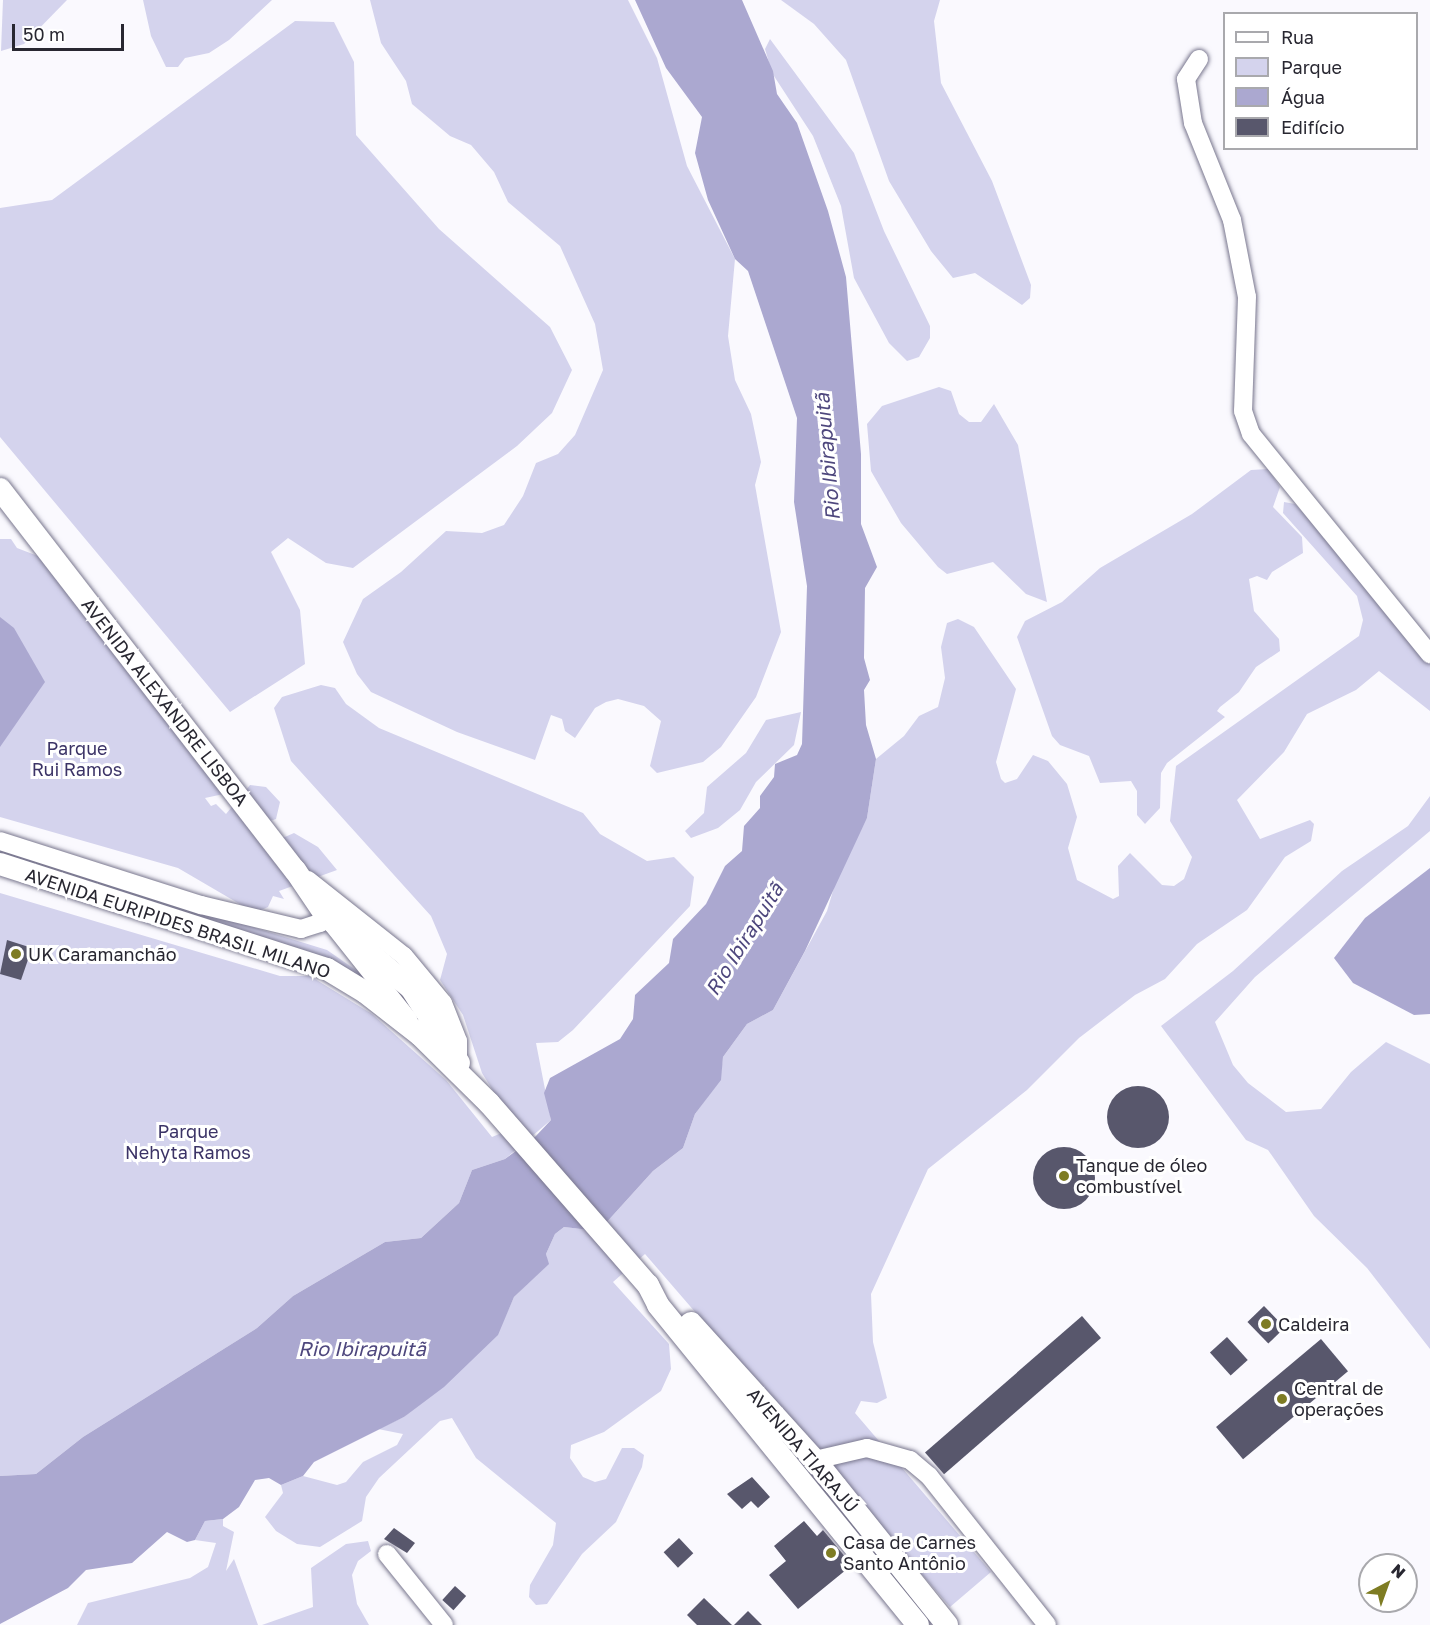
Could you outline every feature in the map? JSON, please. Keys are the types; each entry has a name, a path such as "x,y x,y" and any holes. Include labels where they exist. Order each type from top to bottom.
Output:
{"main road":[{"name":"AVENIDA ALEXANDRE LISBOA","path":"0,489 296,870 326,916"},
{"name":"AVENIDA EURIPIDES BRASIL MILANO","path":"0,864 327,969 365,992 461,1069"},
{"name":"AVENIDA EURIPIDES BRASIL MILANO","path":"326,916 411,988 461,1069 643,1279"},
{"name":"AVENIDA TIARAJÚ","path":"643,1279 666,1295 815,1460 923,1617"},
{"name":"AVENIDA TIARAJÚ","path":"643,1279 658,1305 923,1617"}],"street":[{"path":"1199,59 1186,79 1192,123 1232,220 1247,297 1243,411 1251,434 1430,654"},
{"name":"AVENIDA EURIPIDES BRASIL MILANO","path":"0,841 201,905 300,928 320,923 326,916"},
{"path":"296,870 404,956 443,1003 458,1041 461,1069"},
{"path":"326,916 420,1035"},
{"path":"815,1460 867,1448 910,1460 930,1476 1047,1625"},
{"path":"387,1554 444,1625"}],"green space":[{"path":"3,0 67,0 24,44 1,51"},
{"path":"143,0 272,0 229,40 209,53 185,58 178,67 166,67 151,36"},
{"path":"370,0 628,0 657,58 687,166 735,259 728,336 735,380 751,414 761,462 755,485 781,632 756,697 721,747 703,762 657,773 650,766 661,721 644,706 618,699 595,708 575,738 565,731 562,719 551,715 535,760 457,732 371,692 357,674 343,642 363,599 401,572 446,531 482,533 504,525 523,496 536,463 558,454 575,435 603,370 595,324 560,246 508,202 494,172 471,145 450,136 412,104 406,81 381,43"},
{"path":"781,0 940,0 934,21 941,83 992,181 1031,285 1030,298 1022,305 975,273 953,278 931,251 889,181 846,60 814,24"},
{"path":"295,21 334,22 354,62 356,135 439,229 550,327 572,370 552,413 517,446 353,568 326,563 288,538 271,552 300,610 305,664 230,712 0,437 0,208 52,200"},
{"path":"770,39 854,153 884,231 930,326 930,338 919,357 907,361 889,343 854,278 841,206 813,136 772,73 765,49"},
{"path":"939,387 951,391 959,414 969,422 981,422 994,404 1018,445 1047,602 1026,594 993,562 947,574 938,567 901,523 871,471 867,424 882,406"},
{"path":"1268,469 1280,487 1273,507 1302,537 1303,553 1272,572 1267,580 1257,576 1249,579 1254,611 1279,639 1280,651 1256,667 1239,692 1220,707 1217,711 1225,717 1167,763 1161,773 1160,808 1145,824 1137,815 1137,791 1131,781 1100,783 1089,756 1060,745 1052,736 1017,637 1025,621 1062,602 1100,568 1192,514 1251,470"},
{"path":"1284,502 1295,504 1374,592 1430,663 1430,711 1379,671 1356,690 1307,714 1284,752 1237,800 1260,839 1310,820 1314,824 1311,841 1285,857 1247,910 1197,944 1165,979 1135,995 1079,1038 1027,1090 928,1169 871,1294 873,1342 887,1398 877,1403 861,1401 855,1413 991,1572 950,1607 645,1254 613,1282 669,1344 671,1369 661,1391 604,1432 571,1445 570,1458 583,1477 595,1482 606,1479 622,1448 634,1448 644,1455 642,1467 616,1522 582,1554 547,1604 536,1605 529,1597 530,1585 553,1545 556,1523 476,1458 452,1418 440,1421 379,1478 366,1497 362,1521 320,1547 297,1544 276,1531 265,1517 283,1493 281,1485 303,1476 337,1485 346,1482 363,1462 397,1445 403,1434 378,1429 404,1417 497,1335 514,1297 548,1264 546,1254 555,1234 564,1227 590,1230 605,1224 653,1171 683,1148 695,1114 720,1080 723,1057 747,1024 773,1010 827,911 838,874 867,818 876,759 904,736 919,716 938,707 945,678 941,647 947,623 958,619 974,627 1016,689 996,762 1001,779 1005,783 1017,779 1033,755 1048,761 1067,784 1077,817 1068,848 1077,880 1113,899 1119,896 1118,866 1130,853 1162,885 1174,886 1184,879 1192,857 1170,821 1176,766 1359,636 1363,620 1357,596 1283,513"},
{"name":"Parque Rui Ramos","path":"0,539 11,539 17,548 43,558 75,591 79,610 102,622 233,792 205,798 211,806 216,804 226,814 250,785 266,787 280,802 276,819 261,824 278,840 294,833 318,847 337,870 279,891 284,899 273,896 268,907 255,913 178,868 0,817"},
{"name":"Parque Nehyta Ramos","path":"321,685 335,688 346,704 379,728 583,813 600,834 647,861 674,857 694,877 690,906 573,1030 558,1042 536,1043 551,1120 505,1159 472,1170 459,1203 421,1238 385,1242 293,1296 257,1328 83,1437 36,1474 0,1476 0,893 280,976 310,976 372,1014 446,1080 492,1137 504,1132 500,1102 482,1073 463,1015 440,980 447,954 431,916 291,761 274,708 282,697"},
{"path":"801,712 794,745 756,782 740,810 718,828 691,838 685,831 704,813 707,787 746,753 766,720"},
{"path":"1430,796 1430,831 1255,977 1215,1022 1233,1065 1248,1083 1286,1112 1321,1109 1351,1072 1386,1042 1430,1064 1430,1349 1367,1268 1314,1216 1268,1150 1246,1140 1161,1026 1233,971 1342,871 1408,826"},
{"path":"0,849 327,950 373,982 0,858"},
{"path":"223,1519 223,1526 234,1532 226,1571 234,1559 258,1625 77,1625 88,1603 190,1578 208,1567 216,1543 195,1540 205,1521"},
{"path":"368,1541 371,1551 358,1561 352,1575 357,1604 369,1625 262,1625 313,1607 311,1568 346,1544"}],"water":[{"name":"Rio Ibirapuitã","path":"635,0 742,0 773,71 777,94 797,123 828,211 846,277 861,454 861,524 877,567 865,588 864,658 870,680 864,690 866,725 876,759 867,818 805,951 773,1010 747,1024 723,1057 721,1080 695,1114 683,1148 653,1171 605,1224 590,1230 564,1227 555,1234 546,1254 549,1264 514,1297 498,1335 444,1387 404,1417 314,1462 303,1476 281,1485 269,1478 255,1480 239,1507 223,1519 205,1521 195,1540 187,1542 167,1532 132,1563 86,1570 68,1588 0,1624 0,1476 36,1474 83,1437 257,1328 293,1296 385,1242 421,1238 459,1203 472,1170 505,1159 535,1137 551,1120 544,1093 550,1078 620,1039 633,1019 635,995 669,963 673,939 706,904 725,866 742,851 744,826 760,808 760,796 774,777 775,764 797,755 802,744 807,586 794,502 797,418 748,271 735,259 708,200 695,153 702,117 666,68"},
{"path":"0,617 14,628 45,682 0,747"},
{"path":"1430,868 1430,1014 1414,1015 1353,983 1334,958 1365,918"}],"building":[{"name":"UK Caramanchão","path":"7,940 32,948 21,980 0,974"},
{"name":"Tanque de óleo combustível","path":"1138,1086 1150,1088 1160,1095 1167,1105 1169,1117 1167,1129 1160,1139 1150,1146 1138,1148 1126,1146 1116,1139 1109,1129 1107,1117 1109,1105 1116,1095 1126,1088"},
{"name":"Tanque de óleo combustível","path":"1064,1147 1076,1149 1086,1156 1093,1166 1095,1178 1093,1190 1086,1200 1076,1207 1064,1209 1052,1207 1042,1200 1035,1190 1033,1178 1035,1166 1042,1156 1052,1149"},
{"name":"Caldeira","path":"1264,1306 1285,1328 1268,1344 1247,1322"},
{"path":"1082,1316 1101,1338 944,1474 925,1452"},
{"name":"Caldeira","path":"1227,1337 1248,1360 1231,1375 1210,1352"},
{"name":"Central de operações","path":"1321,1339 1348,1371 1243,1459 1216,1427"},
{"path":"752,1477 770,1497 758,1508 751,1501 742,1509 727,1494"},
{"path":"804,1521 817,1536 823,1530 852,1565 798,1609 769,1575 786,1561 774,1546"},
{"path":"394,1528 415,1543 407,1553 384,1539"},
{"path":"679,1538 693,1553 678,1568 664,1552"},
{"path":"455,1586 466,1596 453,1610 442,1600"},
{"path":"704,1598 732,1625 697,1625 687,1615"},
{"path":"748,1611 762,1625 734,1625"}],"place":[{"name":"UK Caramanchão","path":"16,954"},
{"name":"Tanque de óleo combustível","path":"1064,1176"},
{"name":"Caldeira","path":"1266,1324"},
{"name":"Central de operações","path":"1282,1399"},
{"name":"Casa de Carnes Santo Antônio","path":"831,1553"}]}
